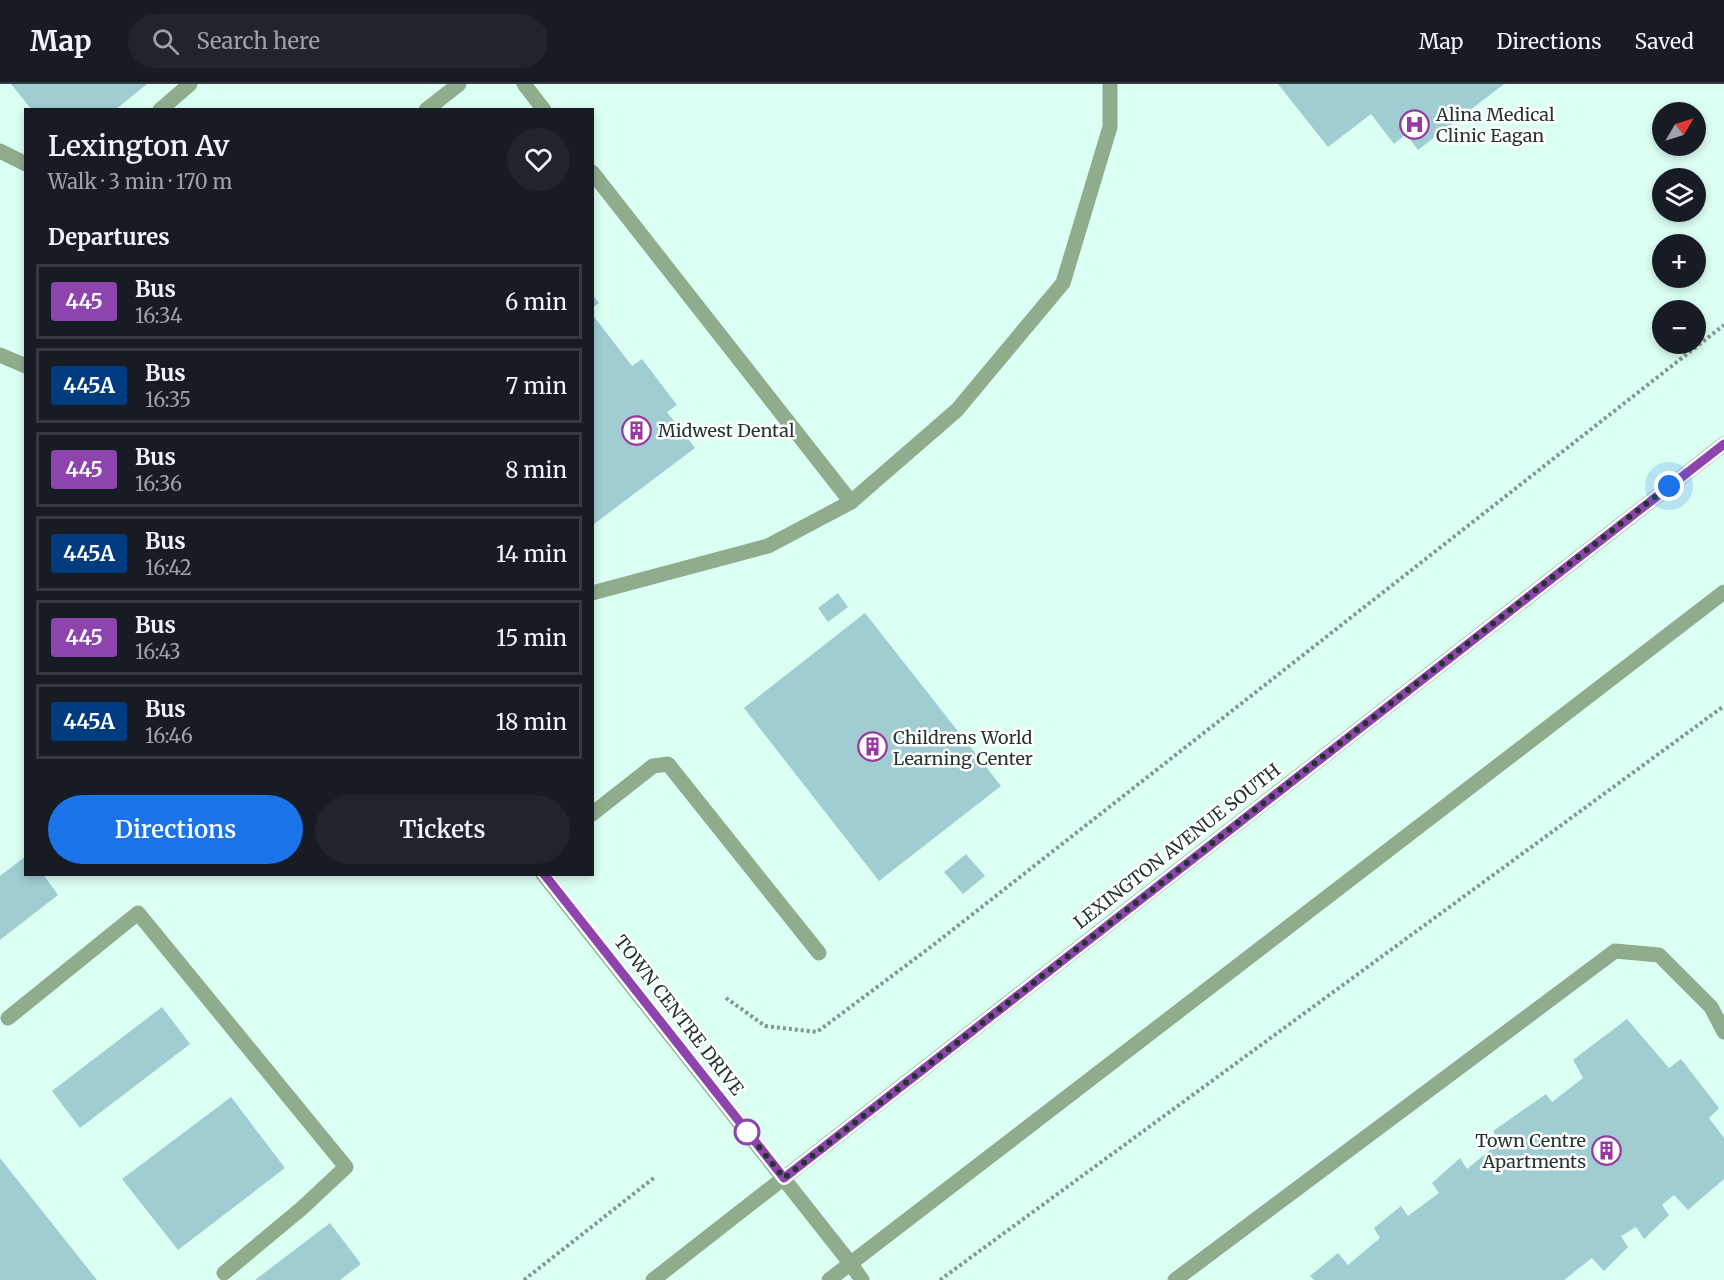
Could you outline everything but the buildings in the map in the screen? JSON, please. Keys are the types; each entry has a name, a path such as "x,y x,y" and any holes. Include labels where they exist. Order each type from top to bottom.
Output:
{"street":[{"path":"162,108 190,84"},
{"path":"429,108 459,84"},
{"path":"524,84 542,108"},
{"path":"594,592 768,546 851,502 957,411 1064,283 1110,128 1110,84"},
{"path":"0,151 24,163"},
{"path":"594,175 851,502"},
{"path":"0,355 24,365"},
{"name":"LEXINGTON AVENUE SOUTH","path":"653,1280 1724,444"},
{"path":"829,1280 1724,592"},
{"path":"594,812 653,766 668,764 819,953"},
{"name":"TOWN CENTRE DRIVE","path":"545,876 862,1280"},
{"path":"8,1018 138,913 346,1167 302,1209 224,1273"},
{"path":"1176,1280 1615,951 1659,955 1711,1007 1724,1032"}],"path":[{"path":"726,998 765,1026 817,1032 932,946 1724,325"},
{"path":"940,1280 1724,706"},
{"path":"524,1280 655,1177"}],"bus line":[{"name":"445","path":"546,876 784,1178 1724,444"}],"place":[{"name":"Alina Medical Clinic Eagan","path":"1415,124"},
{"name":"Midwest Dental","path":"637,430"},
{"name":"Childrens World Learning Center","path":"872,747"},
{"name":"Town Centre Apartments","path":"1607,1150"}],"route":[{"path":"747,1132 743,1127 784,1178 1669,486"}]}
